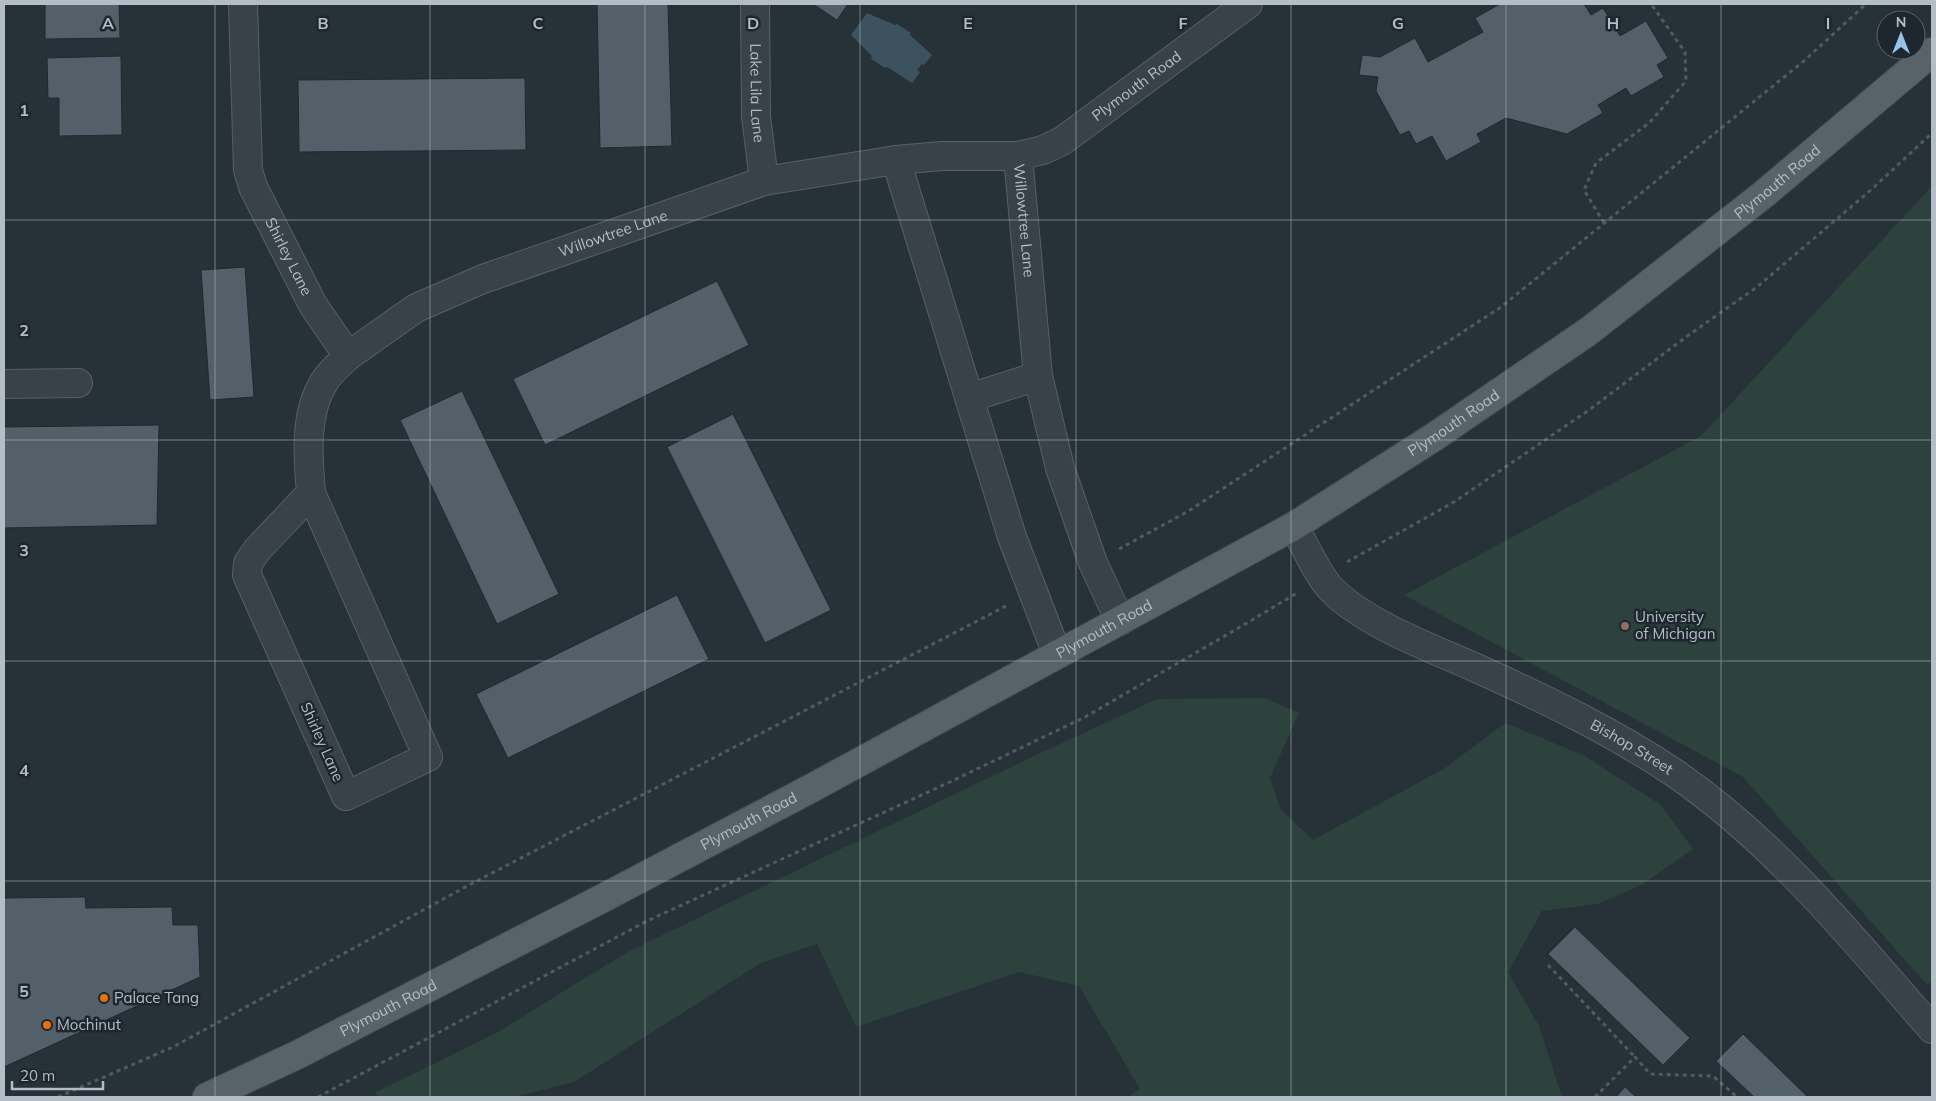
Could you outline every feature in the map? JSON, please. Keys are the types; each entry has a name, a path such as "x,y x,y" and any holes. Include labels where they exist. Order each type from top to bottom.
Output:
{"main road":[{"name":"Plymouth Road","path":"207,1097 297,1055 607,896 1294,526 1434,437 1588,330 1764,194 1932,52"}],"street":[{"name":"Shirley Lane","path":"243,4 248,170 253,187 313,305 348,356 324,382 315,403 310,429 308,463 311,493 428,757 346,796 247,575 248,563 257,550 311,493"},
{"name":"Lake Lila Lane","path":"754,4 756,116 764,181"},
{"name":"Plymouth Road","path":"1018,156 1043,150 1062,141 1248,4"},
{"name":"Willowtree Lane","path":"348,356 416,308 483,278 764,181 896,160 942,156 1018,156 1038,376 1060,468 1093,563 1120,621"},
{"path":"896,160 1012,537 1057,654"},
{"path":"969,398 1038,376"},
{"path":"4,384 78,383"},
{"name":"Bishop Street","path":"1294,526 1332,590 1357,608 1391,629 1568,710 1626,742 1678,775 1728,813 1773,853 1826,908 1932,1029"}],"path":[{"path":"1604,223 1584,190 1596,163 1650,124 1686,81 1686,52 1651,4"},
{"path":"1093,563 1187,512 1501,307 1805,60 1866,4"},
{"path":"318,1097 647,921 950,782 1085,717 1247,623 1323,576 1454,502 1589,410 1690,334 1757,287 1872,189 1932,133"},
{"path":"58,1097 173,1047 469,885 1033,593"},
{"path":"1548,965 1650,1074 1713,1076 1737,1097"},
{"path":"1595,1097 1635,1057"}],"green space":[{"path":"1932,186 1932,981 1927,985 1743,777 1404,595 1701,436"},
{"path":"1265,698 1299,713 1270,778 1281,810 1313,840 1445,768 1505,723 1583,755 1661,805 1693,849 1643,884 1598,904 1542,911 1508,972 1539,1026 1562,1097 1128,1097 1140,1089 1079,986 1019,972 856,1027 817,944 761,963 574,1082 514,1097 379,1097 374,1093 496,1033 629,951 1021,762 1157,699"}],"water":[{"path":"867,13 895,25 897,24 911,33 910,35 932,55 917,70 920,72 912,83 871,59 872,56 851,35"}],"building":[{"path":"45,4 119,4 120,38 45,39"},
{"path":"597,4 668,4 672,146 600,148"},
{"path":"813,4 848,4 837,20"},
{"path":"1500,4 1584,4 1591,15 1603,8 1620,36 1646,21 1668,58 1657,65 1664,77 1631,96 1626,88 1598,105 1603,113 1567,134 1506,118 1477,134 1481,142 1446,161 1432,136 1416,144 1409,131 1400,135 1376,91 1378,77 1359,75 1362,55 1380,57 1415,38 1428,62 1483,32 1475,18"},
{"path":"121,56 122,135 59,136 59,98 48,98 47,58"},
{"path":"525,78 526,150 299,152 298,80"},
{"path":"245,267 254,397 210,400 201,270"},
{"path":"717,281 749,345 545,445 513,379"},
{"path":"462,391 559,594 497,624 400,420"},
{"path":"733,414 831,610 765,643 667,447"},
{"path":"159,425 157,525 4,528 4,427"},
{"path":"677,595 709,659 508,758 476,694"},
{"path":"85,897 86,908 172,907 173,925 198,925 200,977 4,1067 4,898"},
{"path":"1575,927 1690,1038 1663,1065 1548,954"},
{"path":"1743,1034 1808,1097 1754,1097 1716,1061"},
{"path":"1625,1087 1636,1097 1616,1097"}],"place":[{"name":"University of Michigan","path":"1625,626"},
{"name":"Palace Tang","path":"104,998"},
{"name":"Mochinut","path":"47,1025"}]}
